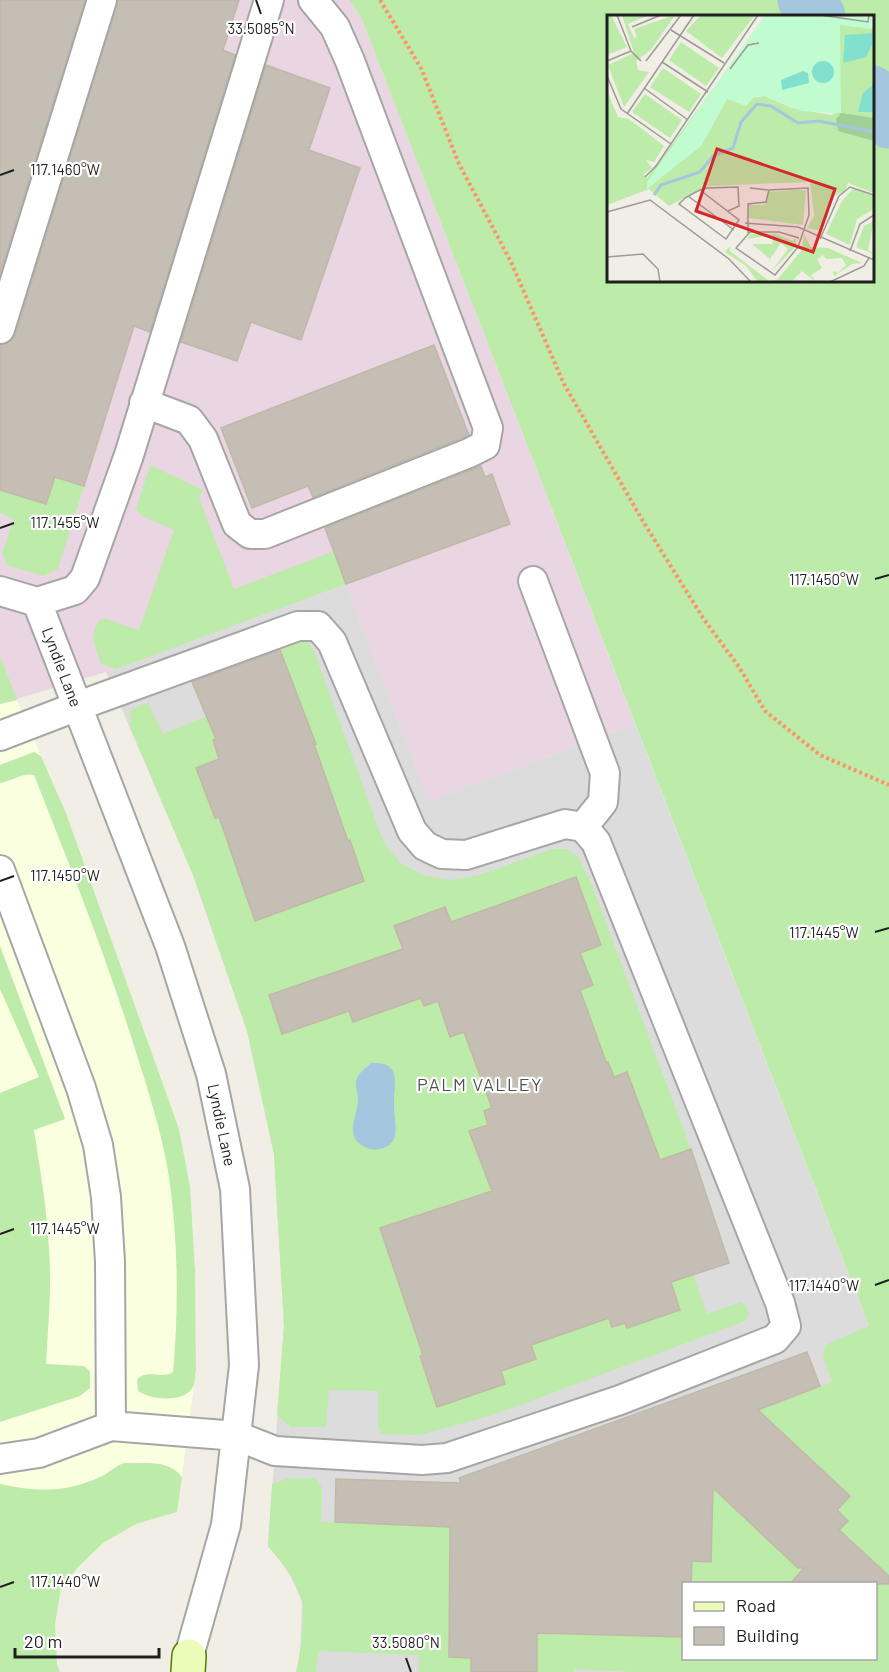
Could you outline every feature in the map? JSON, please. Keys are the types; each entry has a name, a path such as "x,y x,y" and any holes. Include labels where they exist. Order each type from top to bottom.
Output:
{"lane":[{"path":"0,329 102,0"},
{"path":"0,591 37,602 75,590 85,578 129,455 269,0"},
{"path":"144,403 189,420 203,439 237,524 250,534 265,534 485,445 488,428 350,61 335,27 313,0"},
{"path":"533,581 605,773 603,802 583,827"},
{"name":"Lyndie Lane","path":"37,602 170,946 213,1085 235,1189 244,1365 237,1436 226,1525 188,1664"},
{"path":"0,736 298,626 318,626 332,642 412,831 425,846 442,854 466,855 565,824 583,827 596,842 780,1303 786,1326 775,1339 620,1400 447,1458 422,1460 275,1451 237,1436 111,1426 39,1453 0,1459"},
{"path":"0,870 81,1088 99,1145 106,1197 110,1262 111,1426"}],"path":[{"path":"380,0 421,68 459,164 511,262 564,384 644,523 703,618 739,667 765,711 820,755 889,785"}],"shaded area":[{"path":"0,0 349,0 361,17 635,724 429,801 346,584 116,669 0,704"},
{"name":"PALM VALLEY","path":"346,584 429,801 635,724 889,1378 889,1672 296,1672 300,1657 302,1602 287,1568 268,1546 284,1326 274,1154 247,1031 193,875 106,672"},
{"path":"17,700 66,813 179,1129 190,1186 195,1270 196,1371 177,1512 136,1524 103,1543 78,1567 0,1536 0,704"}],"green space":[{"path":"349,0 889,0 889,1672 632,1672 574,1669 574,1672 419,1672 419,1655 319,1651 316,1672 296,1672 302,1637 302,1602 293,1580 268,1546 272,1484 285,1479 316,1478 322,1488 321,1522 423,1526 663,1446 832,1382 823,1356 825,1345 869,1326 361,17"},
{"path":"150,465 203,490 199,498 234,589 334,551 346,584 116,669 101,664 94,641 96,625 100,620 107,619 139,630 174,530 142,516 136,509"},
{"path":"55,477 84,486 58,569 43,576 7,565 2,553 14,519 0,513 0,490 46,504"},
{"path":"296,640 309,642 315,654 383,841 400,863 425,876 451,880 479,875 552,849 567,849 578,857 591,883 691,1149 654,1162 707,1314 741,1302 746,1306 749,1314 745,1321 493,1415 420,1435 381,1434 378,1424 378,1391 329,1390 326,1427 291,1427 277,1415 284,1326 274,1154 247,1031 193,875 130,727 131,709 148,703 163,734 292,682 278,646"},
{"path":"0,656 17,700 0,704"},
{"path":"34,752 41,756 66,813 179,1129 190,1186 195,1270 196,1371 194,1385 190,1391 176,1398 151,1397 144,1394 138,1391 137,1380 145,1375 163,1375 173,1372 177,1299 176,1250 172,1201 163,1144 124,1014 34,775 30,774 0,783 0,765"},
{"path":"0,946 65,1119 34,1130 45,1204 50,1263 46,1364 84,1366 90,1371 90,1388 80,1396 0,1422 0,1093 39,1077 0,989"},
{"path":"124,1463 163,1465 176,1471 182,1477 177,1512 136,1524 103,1543 78,1567 61,1588 55,1624 57,1664 60,1672 0,1672 0,1484 39,1490 75,1486 100,1477"}],"water":[{"path":"371,1063 381,1063 393,1070 395,1083 395,1137 387,1146 375,1150 359,1143 353,1132 358,1099 356,1081 360,1073"}],"building":[{"path":"0,0 85,0 0,273"},
{"path":"118,0 239,0 223,50 235,55 150,332 134,326 84,486 55,477 46,504 0,490 0,345 11,341 16,334"},
{"path":"266,65 330,88 309,150 360,168 301,340 251,322 237,361 181,342"},
{"path":"434,345 469,435 313,497 308,486 252,508 221,428"},
{"path":"481,466 485,477 492,474 510,524 346,584 325,528"},
{"path":"280,650 364,881 255,921 219,817 215,818 196,768 219,759 213,740 216,739 192,682"},
{"path":"576,877 601,945 580,953 593,985 580,990 606,1062 614,1077 627,1072 660,1160 691,1149 729,1263 671,1282 680,1310 627,1328 625,1323 612,1327 609,1318 531,1345 536,1359 501,1371 505,1384 437,1407 420,1356 423,1355 380,1228 492,1191 469,1131 488,1125 484,1111 492,1108 464,1032 450,1037 438,1001 424,1006 421,998 353,1022 349,1011 282,1034 269,995 403,949 394,926 445,907 451,922"},
{"path":"807,1352 820,1386 758,1410 850,1496 837,1510 848,1521 839,1530 889,1576 889,1584 792,1582 804,1568 798,1568 713,1488 711,1562 692,1561 691,1582 682,1582 682,1637 537,1633 537,1672 471,1672 471,1658 449,1657 450,1527 335,1522 336,1479 461,1483 459,1478"}],"waterway":[{"path":"803,0 819,15"},
{"path":"874,95 889,123"}],"district":[{"name":"PALM VALLEY","path":"480,1085"}]}
